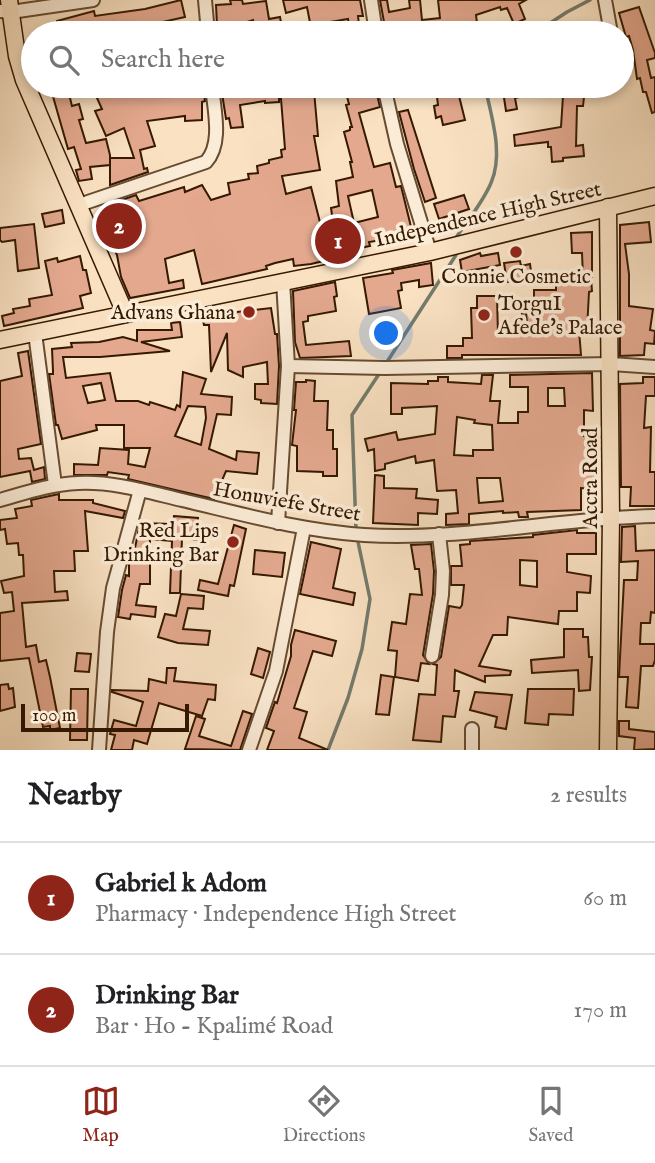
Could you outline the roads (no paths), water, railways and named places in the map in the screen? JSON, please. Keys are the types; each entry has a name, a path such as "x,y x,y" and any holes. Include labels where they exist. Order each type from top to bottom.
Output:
{"main road":[{"path":"7,8 21,70"},
{"path":"32,98 125,313"},
{"name":"Independence High Street","path":"0,340 430,252 655,196"},
{"name":"Accra Road","path":"608,207 611,363 608,750"}],"street":[{"path":"7,8 93,0"},
{"path":"205,0 207,21"},
{"path":"371,0 374,21"},
{"path":"605,0 609,21"},
{"path":"79,205 206,162 216,144 213,98"},
{"path":"387,98 397,145 430,252"},
{"path":"278,523 288,366 283,281"},
{"path":"35,333 55,485"},
{"path":"288,366 382,368 611,363 655,367"},
{"name":"Honuviefe Street","path":"0,500 55,485 78,482 140,490 304,528 395,536 611,517 655,516"},
{"path":"99,750 107,632 112,599 140,490"},
{"path":"249,750 276,671 304,528"},
{"path":"432,656 443,583 439,534"},
{"path":"472,729 472,750"}],"waterway":[{"path":"553,21 590,0"},
{"path":"455,239 483,198 495,171 495,134 488,98"},
{"path":"385,365 456,255 456,250"},
{"path":"356,530 352,415 381,371"},
{"path":"328,750 348,698 362,649 370,599 357,537"}],"place":[{"name":"Drinking Bar","path":"119,226"},
{"name":"Gabriel k Adom","path":"338,241"},
{"name":"Connie Cosmetic","path":"516,252"},
{"name":"Advans Ghana","path":"249,312"},
{"name":"TorguI Afede's Palace","path":"484,315"},
{"name":"Red Lips Drinking Bar","path":"233,542"}]}
